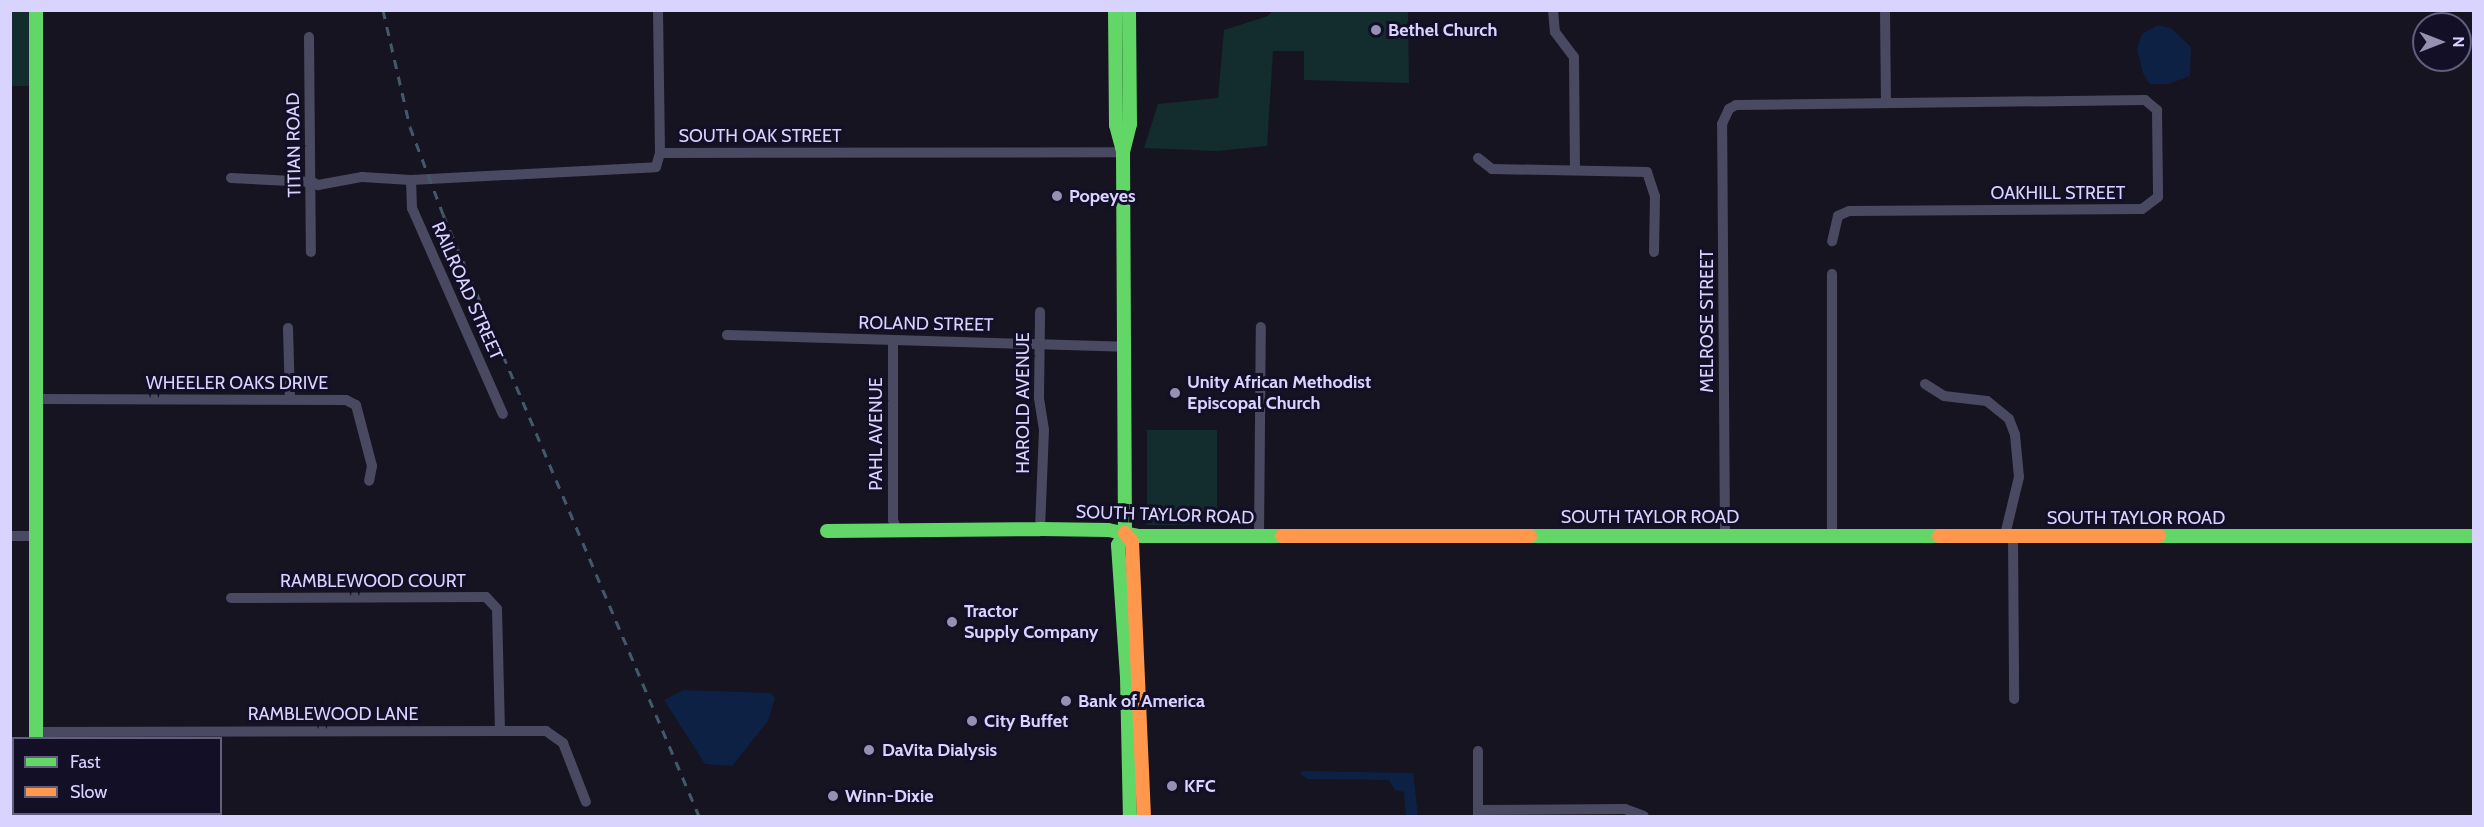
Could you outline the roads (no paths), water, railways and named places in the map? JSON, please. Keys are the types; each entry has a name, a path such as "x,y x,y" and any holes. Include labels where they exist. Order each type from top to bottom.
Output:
{"street":[{"path":"36,10 39,399 36,735"},
{"path":"658,10 660,153"},
{"path":"1115,10 1116,125 1123,152 1125,533 1118,545 1127,677 1130,816"},
{"path":"1123,152 1130,124 1129,10"},
{"path":"1553,10 1555,32 1571,48 1574,57 1575,168"},
{"path":"1885,10 1886,103"},
{"name":"TITIAN ROAD","path":"309,37 311,252"},
{"name":"OAKHILL STREET","path":"1729,109 1736,105 2145,100 2157,110 2158,197 2142,209 1849,211 1838,216 1832,241"},
{"name":"MELROSE STREET","path":"1725,535 1722,124 1729,109"},
{"name":"SOUTH OAK STREET","path":"231,178 312,182 318,185 362,177 411,180 648,170 656,167 660,153 1123,152"},
{"path":"1478,158 1492,169 1575,168 1647,172 1655,196 1654,252"},
{"name":"RAILROAD STREET","path":"411,180 412,208 503,414"},
{"path":"1832,274 1832,536"},
{"name":"HAROLD AVENUE","path":"1040,312 1039,398 1044,421 1040,529"},
{"path":"1258,536 1261,327"},
{"path":"288,328 290,399"},
{"name":"ROLAND STREET","path":"727,335 1039,342 1124,347"},
{"name":"PAHL AVENUE","path":"893,340 893,519 896,528"},
{"path":"1925,384 1944,396 1987,401 2009,419 2015,435 2019,477 2009,536 2014,699"},
{"name":"WHEELER OAKS DRIVE","path":"39,399 346,400 356,405 372,466 369,481"},
{"name":"SOUTH TAYLOR ROAD","path":"827,531 896,528 1040,529 1258,536 2474,536"},
{"path":"1125,533 1132,542 1140,663 1144,816"},
{"path":"10,536 38,536"},
{"name":"RAMBLEWOOD COURT","path":"231,598 486,597 497,609 500,730"},
{"name":"RAMBLEWOOD LANE","path":"36,735 546,731 563,742 586,802"},
{"path":"1478,751 1478,813 1625,809 1644,816"}],"water":[{"path":"2158,25 2171,28 2191,47 2190,76 2168,84 2150,84 2143,73 2137,49 2142,34"},
{"path":"683,690 771,693 775,698 768,721 732,766 705,764 664,700"},
{"path":"1302,771 1413,773 1418,816 1406,816 1404,792 1395,790 1389,780 1308,779 1300,774"}],"railway":[{"path":"383,10 410,127 443,214 699,816"}],"place":[{"name":"Bethel Church","path":"1376,30"},
{"name":"Popeyes","path":"1057,196"},
{"name":"Unity African Methodist Episcopal Church","path":"1175,393"},
{"name":"Tractor Supply Company","path":"952,622"},
{"name":"Bank of America","path":"1066,701"},
{"name":"City Buffet","path":"972,721"},
{"name":"DaVita Dialysis","path":"869,750"},
{"name":"KFC","path":"1172,786"},
{"name":"Winn-Dixie","path":"833,796"}]}
